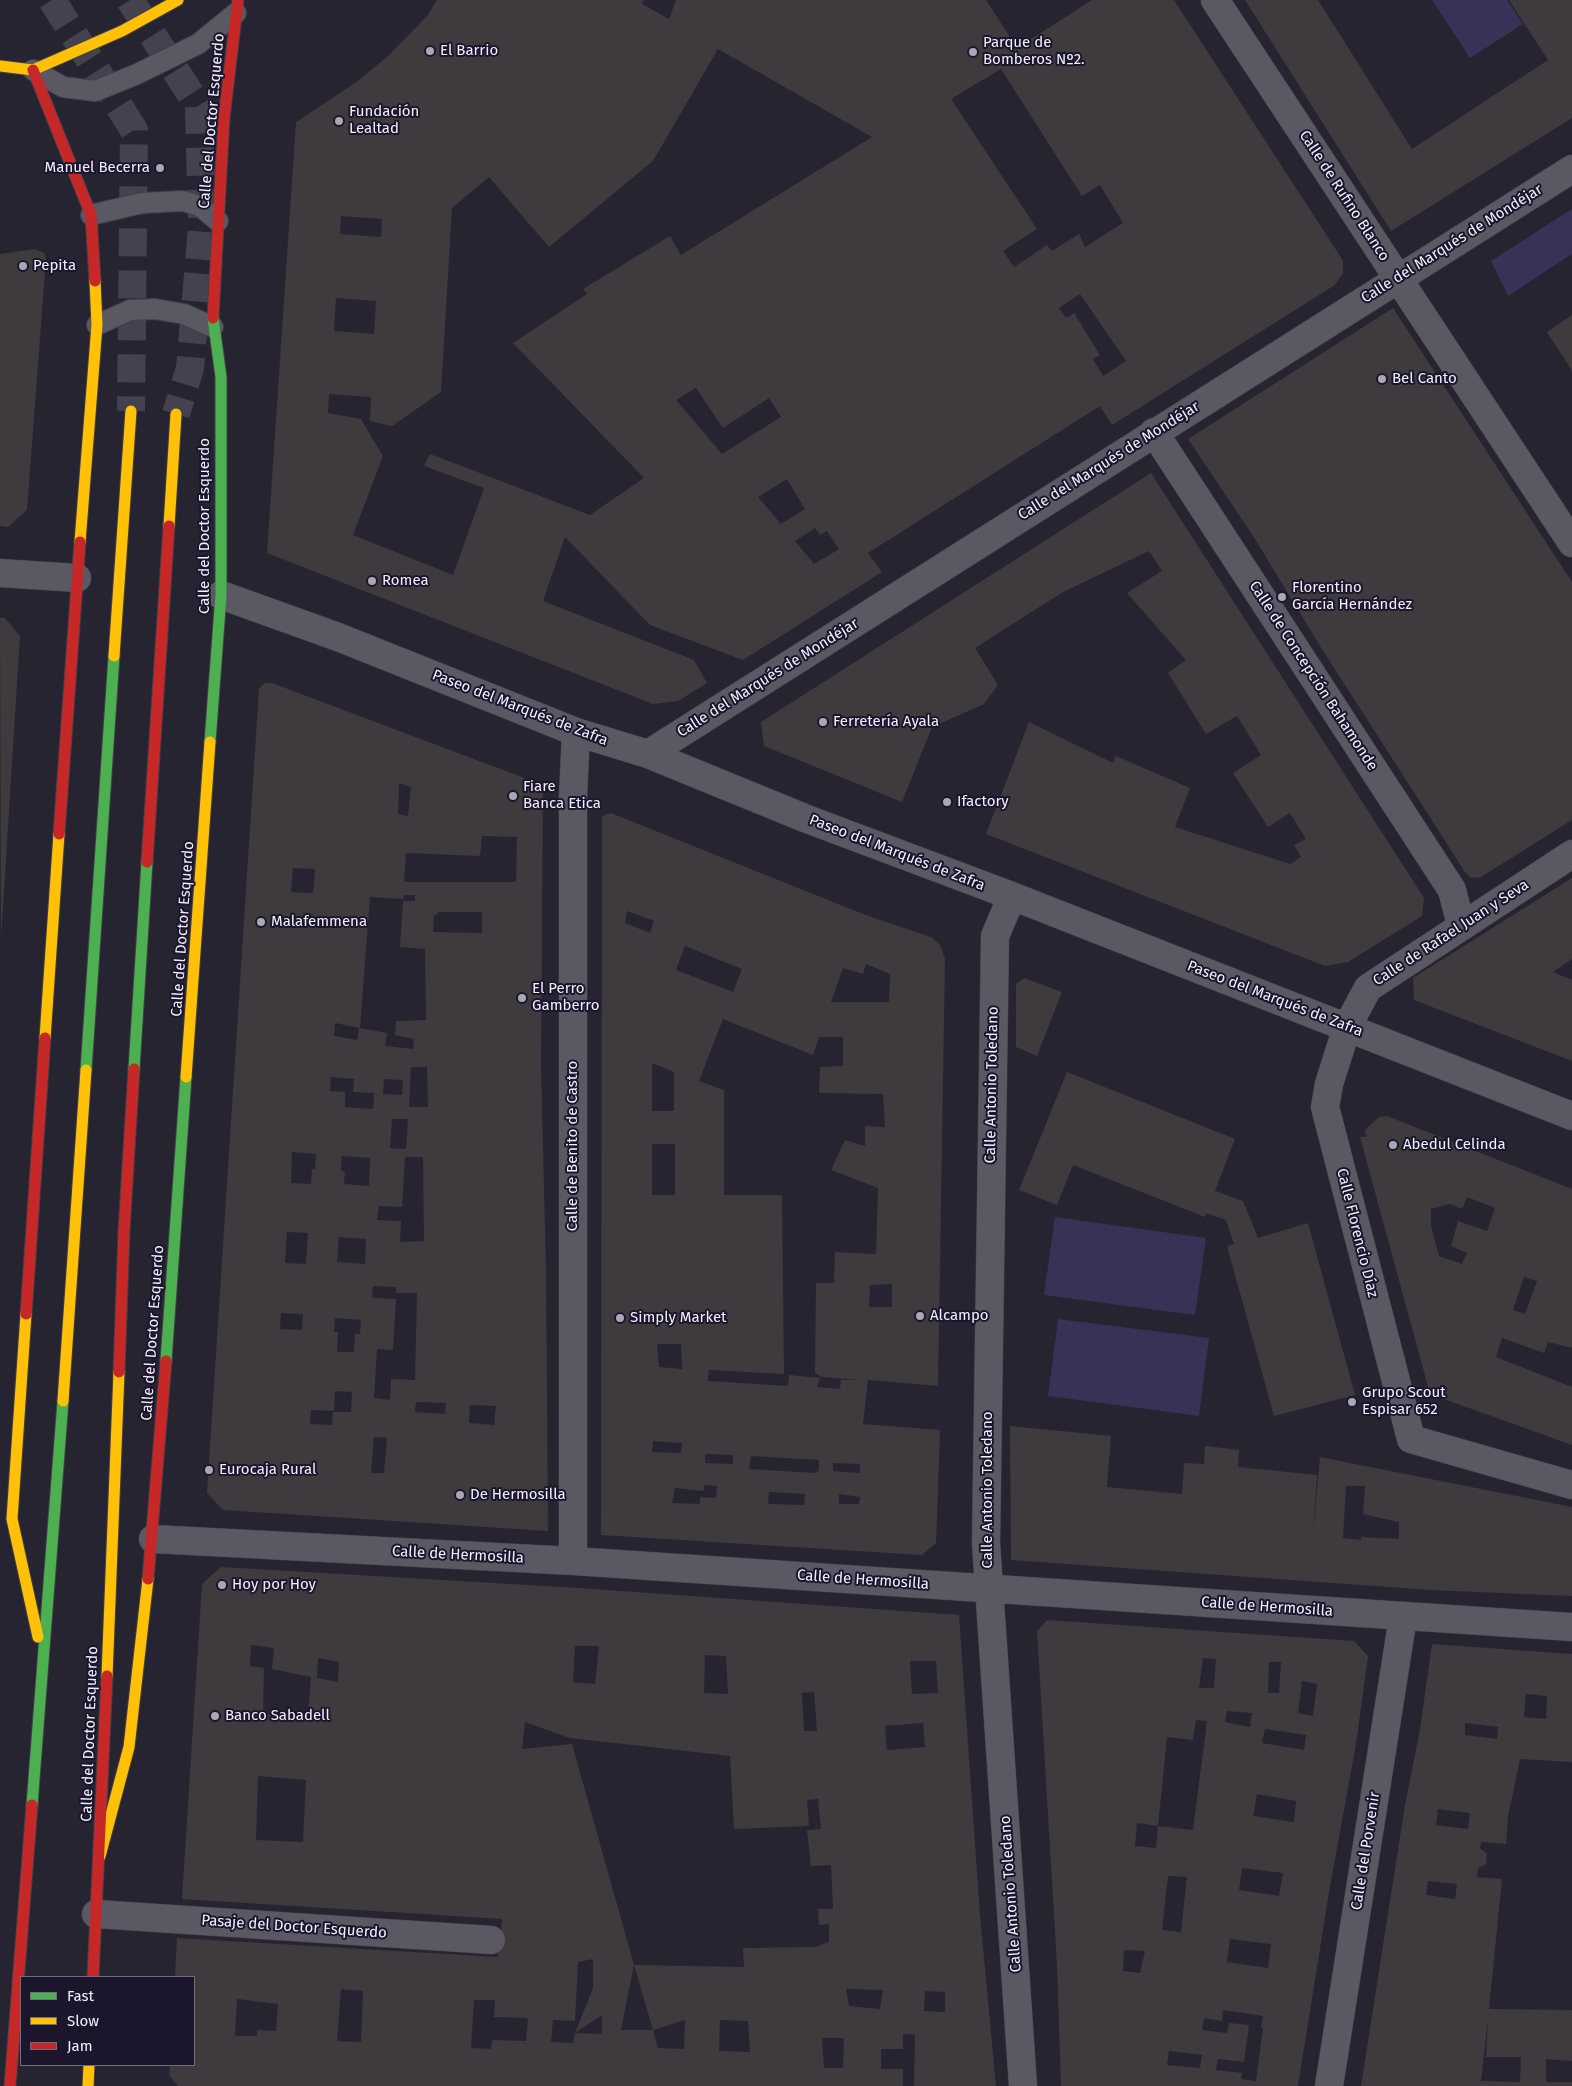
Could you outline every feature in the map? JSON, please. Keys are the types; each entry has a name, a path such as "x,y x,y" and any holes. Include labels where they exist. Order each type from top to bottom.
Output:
{"main road":[{"path":"0,66 33,70 122,31 178,0"},
{"name":"Calle del Doctor Esquerdo","path":"100,1856 130,1747 153,1539 221,595 221,377 213,326 224,118 237,7"},
{"path":"33,70 92,215 97,325 6,1519 44,1666"},
{"path":"10,2086 8,2007 44,1666 131,410"},
{"name":"Calle del Doctor Esquerdo","path":"93,1976 100,1856 124,1231 176,414"},
{"path":"88,2086 89,2066"}],"street":[{"name":"Calle de Rufino Blanco","path":"1215,0 1572,543"},
{"name":"Calle del Marqués de Mondéjar","path":"648,754 1572,169"},
{"name":"Calle de Concepción Bahamonde","path":"1154,432 1452,890 1461,925"},
{"path":"0,573 77,578"},
{"name":"Paseo del Marqués de Zafra","path":"221,595 338,637 576,732 648,754 807,819 1012,896 1572,1116"},
{"name":"Calle de Benito de Castro","path":"573,1561 573,796 576,732"},
{"name":"Calle de Rafael Juan y Seva","path":"1347,1027 1368,988 1461,925 1572,854"},
{"name":"Calle Antonio Toledano","path":"1012,896 995,936 986,1543 988,1588 994,1636 1023,2086"},
{"name":"Calle Florencio Díaz","path":"1347,1027 1329,1084 1325,1107 1411,1439 1572,1485"},
{"name":"Calle de Hermosilla","path":"153,1539 573,1561 1572,1627"},
{"name":"Calle del Porvenir","path":"1330,2086 1403,1616"},
{"name":"Pasaje del Doctor Esquerdo","path":"96,1914 492,1940"}],"lane":[{"path":"33,70 63,87 95,91 135,75 198,44 237,7"},
{"path":"92,215 142,203 183,201 200,206 218,221"},
{"path":"97,325 130,310 155,309 184,314 213,326"}],"shaded area":[{"path":"1432,0 1507,0 1523,24 1470,58"},
{"path":"1572,209 1572,254 1508,296 1491,261"},
{"path":"1055,1217 1206,1238 1195,1315 1044,1295"},
{"path":"1058,1319 1209,1338 1199,1416 1048,1396"}],"building":[{"path":"437,0 644,0 642,4 669,19 676,0 986,0 1017,48 1092,0 1174,0 1340,256 1343,261 1343,273 1335,285 1112,425 1100,406 868,553 882,572 743,660 650,625 565,537 543,601 694,660 707,683 678,701 653,704 267,553 296,122 355,83 388,56 428,15","holes":["718,49 872,137 681,255 670,236 583,289 587,294 513,343 644,478 590,515 430,454 424,466 484,488 453,575 353,535 383,456 361,419 328,413 329,394 371,397 370,421 392,426 441,392 452,208 489,177 549,247 653,161","1001,69 1082,196 1100,185 1123,223 1085,247 1079,234 1052,251 1047,245 1014,267 1003,251 1037,229 951,99","341,216 382,219 381,237 340,234","1080,294 1126,361 1103,376 1093,359 1100,355 1074,313 1066,318 1059,308","336,298 376,301 374,334 334,331","696,388 723,428 769,398 781,417 722,454 676,400","787,479 805,509 781,524 758,497","815,528 820,535 827,531 839,549 814,564 795,541"]},
{"path":"1245,0 1318,0 1412,149 1548,60 1509,0 1572,0 1572,118 1391,231"},
{"path":"35,249 44,253 46,258 27,510 8,527 0,526 0,254"},
{"path":"1393,308 1572,582 1572,820 1481,877 1471,878 1465,872 1320,646 1255,539 1188,439"},
{"path":"1572,315 1572,371 1547,332"},
{"path":"1151,473 1424,898 1422,916 1348,962 1325,966 986,834 1029,722 1113,763 1116,756 1190,788 1175,827 1290,864 1301,857 1294,845 1306,839 1290,813 1268,827 1233,773 1261,755 1237,716 1206,734 1168,673 1186,660 1127,593 1162,571 1149,551 1063,592 975,648 998,685 984,704 932,727 902,802 764,746 761,722"},
{"path":"0,618 5,618 20,636 1,938"},
{"path":"264,683 272,683 543,785 541,1065 546,1272 548,1531 223,1510 207,1493 259,689","holes":["399,783 411,787 408,816 398,814","482,836 517,837 516,882 404,882 406,853 480,856","293,868 315,869 313,893 291,892","404,895 415,895 415,901 403,901 400,947 425,949 426,1020 396,1021 395,1035 414,1039 413,1049 385,1046 387,1033 359,1028 357,1040 334,1036 335,1023 360,1028 370,897 403,899","439,912 482,912 482,933 433,932 434,916","411,1067 427,1067 428,1107 409,1107","331,1077 354,1079 353,1092 374,1093 373,1109 345,1107 345,1092 330,1091","384,1079 403,1080 402,1095 383,1094","392,1119 408,1119 406,1149 390,1148","292,1152 316,1154 315,1170 312,1169 311,1184 291,1183","342,1156 370,1158 369,1186 344,1184 345,1171 341,1171","405,1157 423,1157 424,1241 400,1242 401,1221 377,1220 379,1206 402,1207","287,1232 308,1233 306,1264 285,1263","339,1237 366,1239 365,1264 337,1262","373,1286 396,1287 396,1293 417,1293 415,1380 391,1379 390,1400 374,1398 377,1349 393,1350 396,1299 372,1298","281,1313 303,1314 302,1330 280,1329","335,1318 361,1320 360,1334 355,1334 354,1352 337,1352 338,1332 334,1332","335,1391 352,1392 351,1412 333,1412 332,1425 310,1424 311,1410 334,1411","416,1402 446,1403 445,1414 415,1412","470,1405 496,1406 494,1425 469,1423","374,1437 387,1438 384,1473 371,1473"]},
{"path":"611,813 863,914 933,938 940,945 945,959 938,1386 868,1380 863,1424 940,1430 936,1543 922,1555 601,1535 602,816","holes":["627,911 654,921 650,933 625,923","685,946 742,969 733,992 676,970","866,964 890,974 889,1002 831,1002 843,968 863,974","723,1019 813,1055 819,1037 843,1037 843,1066 820,1067 819,1093 883,1094 885,1127 865,1126 865,1146 845,1140 831,1170 878,1188 876,1254 835,1252 834,1283 816,1283 815,1373 822,1377 860,1380 841,1380 840,1389 817,1387 820,1378 789,1375 788,1386 708,1381 709,1370 784,1374 782,1195 724,1195 724,1090 699,1081","652,1063 674,1072 674,1111 652,1111","652,1144 675,1144 675,1195 652,1195","892,1284 892,1307 869,1307 870,1285","657,1344 681,1344 682,1369 659,1367","653,1441 682,1443 681,1453 652,1452","705,1454 733,1455 733,1464 705,1463","751,1456 819,1460 819,1470 816,1473 749,1469","833,1463 860,1464 860,1473 833,1471","704,1485 717,1486 716,1498 700,1497 700,1504 672,1503 675,1488 704,1491","769,1492 805,1494 804,1505 768,1504","839,1494 860,1497 859,1504 839,1504"]},
{"path":"1572,878 1572,959 1553,972 1572,980 1572,1061 1414,1000 1413,978"},
{"path":"1024,978 1062,992 1037,1056 1016,1047 1016,984"},
{"path":"1067,1072 1235,1139 1215,1191 1243,1201 1258,1238 1308,1223 1355,1395 1274,1416 1227,1246 1234,1244 1226,1220 1206,1213 1205,1217 1073,1165 1057,1205 1019,1190"},
{"path":"1387,1116 1572,1189 1572,1348 1548,1342 1544,1353 1502,1338 1496,1357 1572,1387 1572,1445 1430,1394 1360,1137 1366,1137 1365,1130 1379,1117","holes":["1467,1197 1495,1208 1487,1231 1458,1221 1451,1246 1467,1253 1462,1264 1439,1256 1431,1226 1431,1209 1450,1204 1462,1209","1524,1277 1537,1281 1525,1314 1513,1310"]},
{"path":"1010,1426 1111,1436 1107,1487 1182,1494 1184,1463 1204,1464 1205,1446 1239,1450 1238,1467 1317,1475 1313,1535 1320,1457 1572,1507 1572,1596 1430,1590 1011,1560","holes":["1346,1486 1365,1486 1363,1514 1399,1522 1399,1539 1361,1537 1361,1540 1343,1538"]},
{"path":"221,1567 578,1588 959,1615 980,1915 996,2086 914,2086 915,2035 903,2034 903,2049 881,2049 881,2069 903,2069 903,2086 178,2086 169,2075 170,2066 195,2066 195,1976 175,1976 177,1938 498,1957 502,1919 182,1899 202,1584","holes":["251,1645 274,1648 272,1669 311,1677 308,1717 263,1714 264,1668 250,1666","575,1646 599,1646 595,1684 573,1682","705,1655 726,1656 728,1694 704,1693","318,1658 339,1662 338,1682 317,1678","910,1661 936,1661 938,1693 912,1694","814,1692 817,1731 804,1731 802,1693","525,1722 570,1738 730,1756 734,1829 809,1826 807,1800 818,1799 821,1829 807,1830 811,1866 831,1865 833,1909 818,1909 819,1925 829,1924 829,1942 816,1947 743,1948 744,1967 634,1965 572,1744 522,1749","923,1723 925,1747 887,1750 885,1726","258,1776 306,1780 303,1842 256,1840","593,1959 593,1988 575,2033 573,2043 551,2042 553,2020 575,2021 578,1962","634,1965 653,2030 621,2030","341,1989 363,1991 361,2042 337,2041","846,1989 883,1990 880,2009 849,2006","925,1991 945,1992 945,2012 924,2011","237,1999 278,2004 276,2031 257,2030 257,2036 235,2036","474,2000 495,2000 494,2017 528,2018 526,2041 492,2040 491,2049 471,2048","602,2015 602,2034 575,2033","685,2020 684,2049 658,2048 653,2030","720,2020 748,2021 750,2052 719,2051","822,2038 844,2038 843,2068 824,2068"]},
{"path":"1047,1620 1354,1641 1368,1656 1356,1744 1329,1892 1298,2086 1061,2086 1057,1965 1037,1631","holes":["1203,1658 1216,1659 1214,1688 1199,1688","1269,1662 1281,1662 1279,1693 1268,1693","1302,1681 1317,1684 1313,1716 1298,1713","1227,1711 1252,1713 1250,1727 1225,1722","1196,1720 1207,1721 1193,1830 1158,1826 1167,1737 1193,1740","1265,1729 1306,1735 1304,1750 1262,1743","1257,1794 1296,1801 1294,1822 1253,1816","1137,1823 1158,1826 1156,1848 1135,1846","1242,1868 1283,1873 1279,1896 1239,1890","1168,1876 1187,1877 1181,1932 1162,1930","1230,1939 1271,1944 1268,1968 1227,1962","1124,1950 1145,1951 1140,1973 1123,1971","1223,2010 1263,2016 1256,2081 1241,2079 1242,2073 1216,2070 1218,2059 1244,2062 1249,2025 1229,2023 1227,2033 1202,2030 1204,2018 1222,2021","1169,2051 1202,2055 1200,2068 1167,2065"]},
{"path":"1432,1644 1572,1654 1572,1762 1520,1759 1508,1817 1506,1844 1481,1842 1480,1848 1487,1854 1486,1864 1478,1868 1477,1877 1502,1879 1489,2009 1572,2010 1572,2061 1546,2059 1546,2082 1572,2082 1572,2086 1361,2086 1405,1805 1420,1729","holes":["1526,1694 1547,1696 1546,1719 1524,1717","1465,1723 1498,1727 1497,1739 1465,1735","1438,1809 1470,1813 1468,1829 1436,1825","1428,1881 1457,1884 1455,1899 1426,1895","1488,2020 1486,2057 1521,2057 1520,2082 1481,2081"]}],"tunnel":[{"path":"52,0 134,130 131,411"},
{"path":"130,0 199,107 202,228 190,368 176,414"}],"traffic: fast":[{"path":"210,742 221,595 221,377 213,318"},
{"path":"86,1070 114,656"},
{"path":"134,1069 147,862"},
{"path":"166,1361 186,1077"},
{"path":"32,1805 63,1401"}],"traffic: slow":[{"path":"0,66 33,70 122,31 178,0"},
{"path":"80,542 97,325 95,281"},
{"path":"114,656 131,411"},
{"path":"169,526 176,414"},
{"path":"186,1077 210,742"},
{"path":"45,1038 59,834"},
{"path":"63,1401 86,1070"},
{"path":"26,1314 12,1519 38,1637"},
{"path":"107,1676 119,1372"},
{"path":"100,1856 129,1747 148,1579"},
{"path":"88,2086 89,2066"}],"traffic: jam":[{"path":"213,318 224,118 238,0"},
{"path":"33,70 91,215 95,281"},
{"path":"147,862 169,526"},
{"path":"59,834 80,542"},
{"path":"26,1314 45,1038"},
{"path":"119,1372 124,1231 134,1069"},
{"path":"148,1579 166,1361"},
{"path":"93,1976 107,1676"},
{"path":"10,2086 32,1805"}],"place":[{"name":"El Barrio","path":"430,51"},
{"name":"Parque de Bomberos Nº2.","path":"973,52"},
{"name":"Fundación Lealtad","path":"339,121"},
{"name":"Manuel Becerra","path":"160,168"},
{"name":"Pepita","path":"23,266"},
{"name":"Bel Canto","path":"1382,379"},
{"name":"Romea","path":"372,581"},
{"name":"Florentino García Hernández","path":"1282,597"},
{"name":"Ferretería Ayala","path":"823,722"},
{"name":"Fiare Banca Etica","path":"513,796"},
{"name":"Ifactory","path":"947,802"},
{"name":"Malafemmena","path":"261,922"},
{"name":"El Perro Gamberro","path":"522,998"},
{"name":"Abedul Celinda","path":"1393,1145"},
{"name":"Alcampo","path":"920,1316"},
{"name":"Simply Market","path":"620,1318"},
{"name":"Grupo Scout Espisar 652","path":"1352,1402"},
{"name":"Eurocaja Rural","path":"209,1470"},
{"name":"De Hermosilla","path":"460,1495"},
{"name":"Hoy por Hoy","path":"222,1585"},
{"name":"Banco Sabadell","path":"215,1716"}]}
